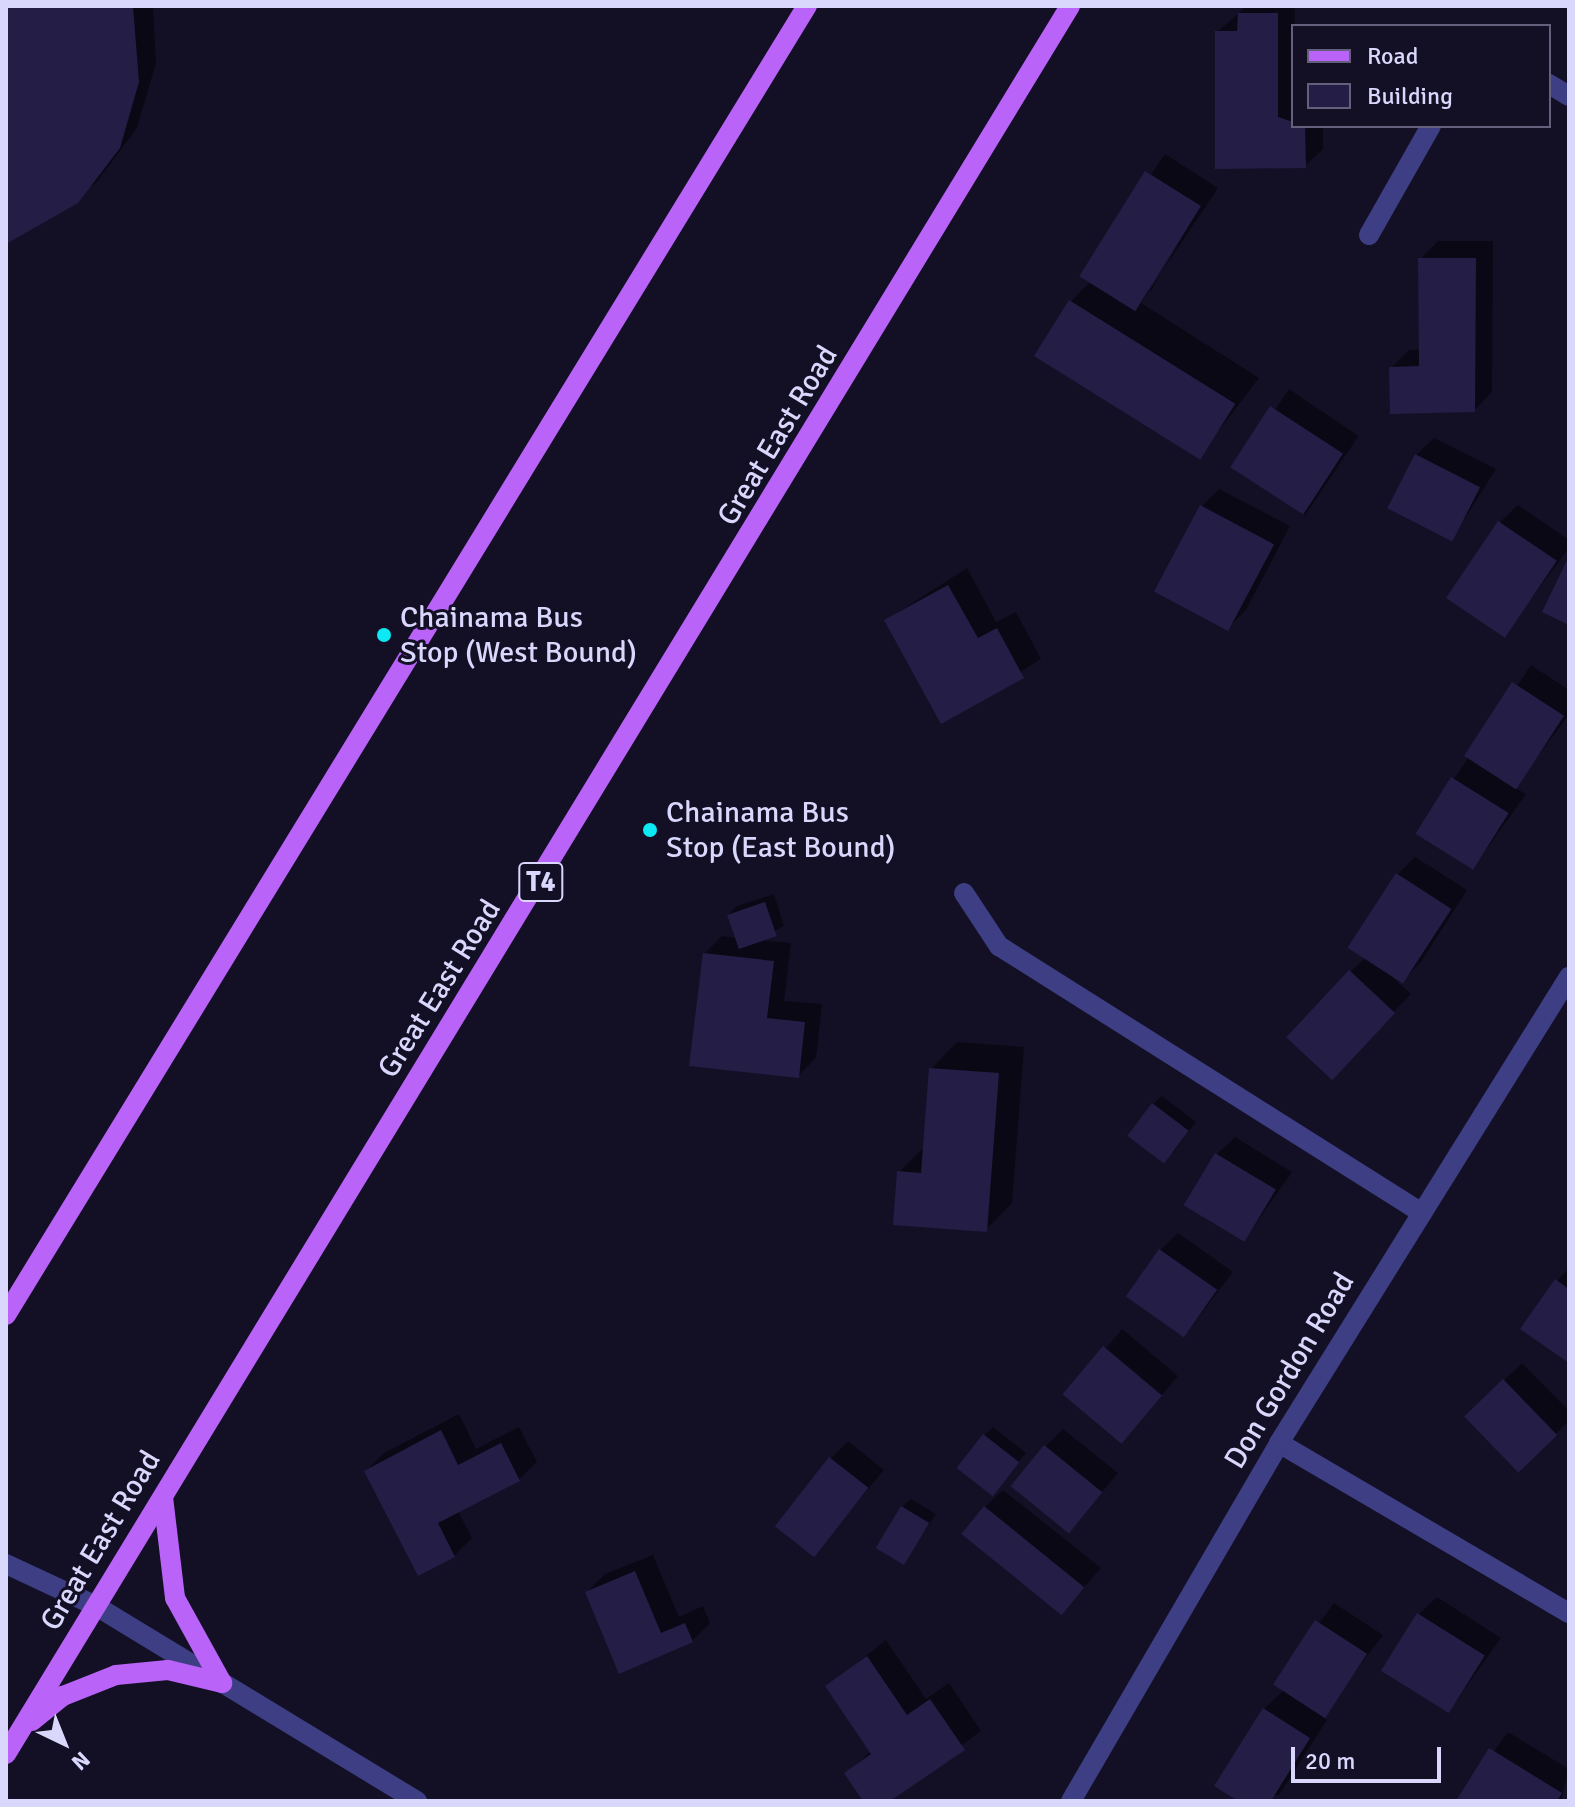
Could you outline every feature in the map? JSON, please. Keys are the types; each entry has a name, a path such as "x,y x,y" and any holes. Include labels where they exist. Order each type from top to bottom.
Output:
{"main road":[{"path":"6,1315 807,6"},
{"name":"Great East Road","path":"6,1754 1070,6"},
{"path":"163,1497 175,1598 222,1683"},
{"path":"21,1730 63,1696 116,1675 168,1670 222,1683"}],"street":[{"path":"1551,85 1569,96"},
{"path":"1369,235 1430,128"},
{"path":"964,893 999,946 1422,1213"},
{"name":"Don Gordon Road","path":"1071,1801 1279,1443 1569,977"},
{"path":"1279,1443 1569,1613"},
{"path":"6,1564 96,1606 417,1801"}],"building":[{"path":"6,6 133,6 139,82 120,148 78,203 6,244"},
{"path":"1238,13 1278,13 1278,117 1291,121 1291,128 1305,128 1306,168 1215,169 1215,31 1237,31"},
{"path":"1145,171 1201,206 1135,311 1079,276"},
{"path":"1418,258 1476,258 1475,412 1390,414 1389,367 1419,366"},
{"path":"1069,300 1235,404 1200,460 1034,356"},
{"path":"1270,406 1343,453 1303,515 1230,467"},
{"path":"1415,454 1480,487 1452,541 1387,508"},
{"path":"1200,505 1274,544 1228,631 1154,592"},
{"path":"1498,521 1557,561 1505,638 1446,598"},
{"path":"1569,556 1569,625 1542,612"},
{"path":"948,585 978,638 997,628 1024,678 941,724 884,620"},
{"path":"1512,682 1564,716 1516,790 1464,756"},
{"path":"1451,777 1509,813 1473,870 1415,834"},
{"path":"1396,873 1451,909 1403,984 1348,948"},
{"path":"765,902 777,936 739,949 727,915"},
{"path":"703,953 774,961 767,1018 805,1022 799,1078 689,1066"},
{"path":"1349,970 1395,1013 1332,1080 1286,1037"},
{"path":"929,1068 999,1073 987,1232 893,1225 897,1171 921,1173"},
{"path":"1152,1103 1189,1131 1164,1163 1127,1136"},
{"path":"1215,1153 1276,1190 1244,1242 1184,1205"},
{"path":"1159,1249 1217,1290 1184,1337 1126,1297"},
{"path":"1555,1279 1569,1289 1569,1363 1520,1329"},
{"path":"1103,1346 1162,1395 1121,1444 1063,1394"},
{"path":"1503,1379 1557,1435 1518,1473 1464,1417"},
{"path":"441,1430 458,1465 501,1443 520,1481 438,1523 455,1557 418,1576 364,1471"},
{"path":"983,1434 1019,1462 993,1496 957,1468"},
{"path":"1044,1445 1102,1492 1069,1533 1011,1486"},
{"path":"829,1457 868,1488 814,1557 775,1526"},
{"path":"901,1506 929,1523 904,1565 876,1548"},
{"path":"984,1506 1084,1587 1062,1615 961,1534"},
{"path":"635,1571 661,1633 685,1623 693,1642 619,1674 585,1592"},
{"path":"1417,1613 1485,1655 1449,1713 1381,1671"},
{"path":"1315,1620 1367,1654 1325,1718 1273,1685"},
{"path":"867,1656 907,1715 930,1699 965,1750 890,1801 863,1801 844,1773 871,1754 825,1686"},
{"path":"1263,1708 1310,1738 1271,1801 1238,1801 1214,1786"},
{"path":"1489,1748 1562,1793 1557,1801 1456,1801"}],"place":[{"name":"Chainama Bus Stop (West Bound)","path":"384,635"},
{"name":"Chainama Bus Stop (East Bound)","path":"650,830"}]}
